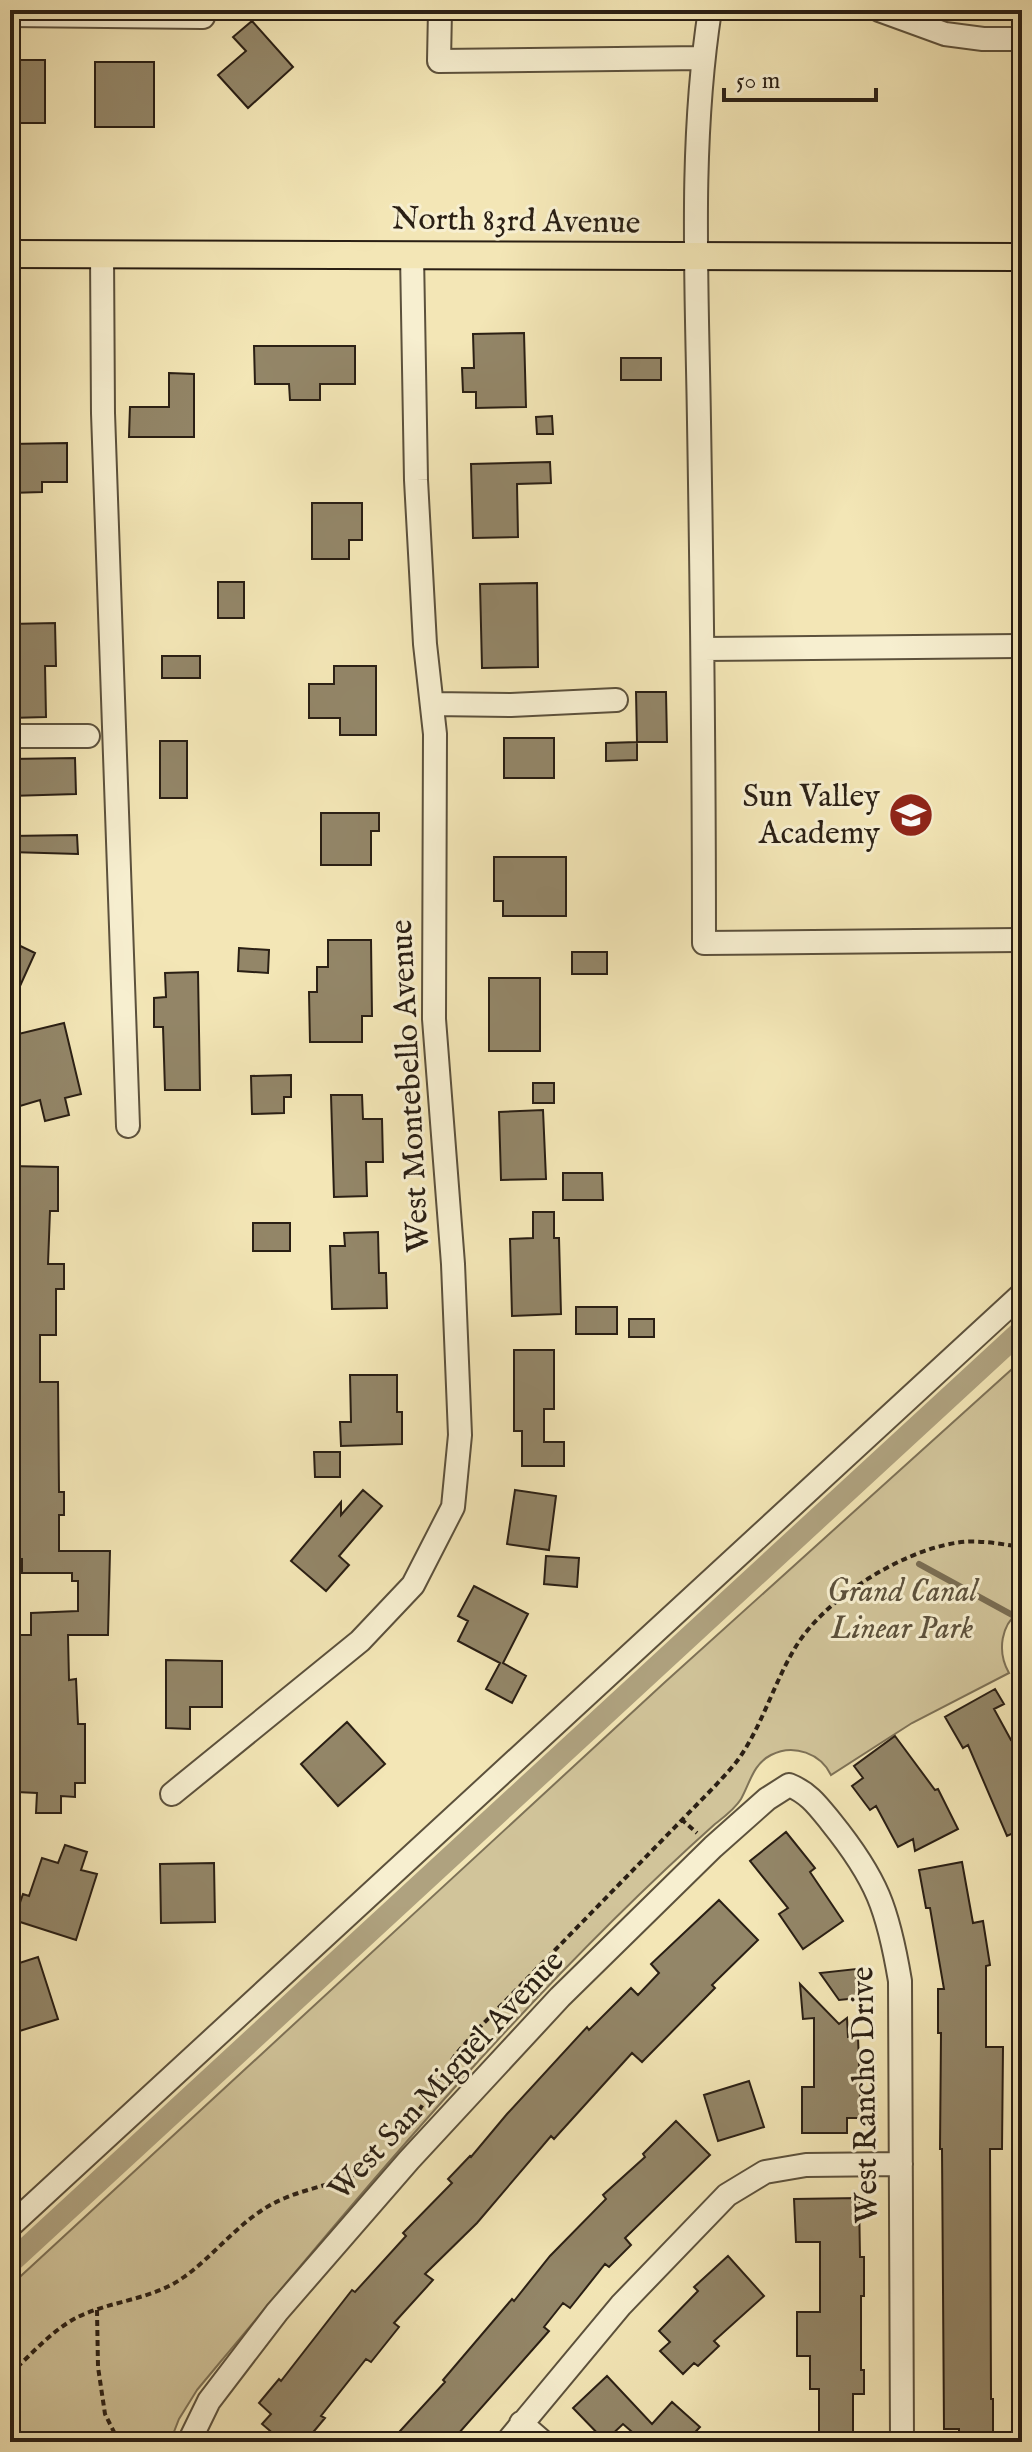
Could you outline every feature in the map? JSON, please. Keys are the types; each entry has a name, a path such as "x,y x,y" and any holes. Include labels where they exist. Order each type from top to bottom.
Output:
{"main road":[{"name":"North 83rd Avenue","path":"10,254 1022,257"}],"street":[{"path":"440,10 439,61 703,58"},
{"path":"710,10 703,58 697,257 704,943 1022,940"},
{"path":"879,10 945,34 983,39 1022,39"},
{"path":"10,15 203,13"},
{"path":"102,253 103,413 128,1126"},
{"name":"West Montebello Avenue","path":"172,1794 360,1641 413,1585 453,1507 460,1435 453,1264 434,1019 435,766 416,480 412,255"},
{"path":"703,649 1022,646"},
{"path":"432,704 511,705 616,700"},
{"path":"10,736 88,736"},
{"path":"10,2226 1022,1294"},
{"name":"West Rancho Drive","path":"789,1785 805,1791 854,1850 871,1877 885,1909 900,1981 902,2442"},
{"name":"West San Miguel Avenue","path":"189,2442 209,2401 269,2323 409,2160 560,1997 713,1847 767,1799 789,1785"},
{"path":"507,2442 621,2305 727,2195 765,2172 806,2165 901,2164"},
{"path":"521,2423 543,2442"}],"path":[{"path":"401,2138 463,2045 740,1758 797,1644 823,1615 851,1591 923,1550 958,1542 1022,1547"},
{"path":"10,2374 61,2328 86,2313 161,2290 185,2277 256,2213 284,2198 349,2179 384,2156"},
{"path":"97,2310 98,2367 105,2414 119,2442"}],"green space":[{"name":"Grand Canal Linear Park","path":"1022,1360 1022,1610 1009,1622 1003,1638 1003,1656 1009,1673 912,1723 831,1775 821,1761 806,1753 789,1750 765,1759 756,1769 736,1806 576,1957 383,2169 197,2390 179,2419 170,2442 10,2442 10,2286 664,1683"}],"building":[{"path":"252,21 293,67 248,108 218,75 246,51 233,37"},
{"path":"14,60 45,60 45,123 10,123 10,78 14,78"},
{"path":"95,62 154,62 154,127 95,127"},
{"path":"524,333 526,407 476,408 476,392 463,392 462,368 474,368 473,334"},
{"path":"254,346 355,346 355,384 320,384 320,400 290,400 289,384 255,384"},
{"path":"621,358 661,358 661,380 621,380"},
{"path":"169,373 194,374 194,437 129,437 130,407 169,407"},
{"path":"552,416 553,434 537,434 536,417"},
{"path":"67,443 67,482 42,482 42,492 10,493 10,444"},
{"path":"550,462 551,483 517,484 518,537 473,538 471,464"},
{"path":"312,503 362,503 362,540 349,540 349,559 312,559"},
{"path":"218,582 244,582 244,618 218,618"},
{"path":"537,583 538,667 482,668 480,584"},
{"path":"55,623 56,666 45,666 46,717 10,718 10,624"},
{"path":"162,656 200,656 200,678 162,678"},
{"path":"334,666 376,666 376,735 340,735 340,718 309,718 309,684 334,684"},
{"path":"636,692 666,692 667,742 637,742"},
{"path":"504,738 554,738 554,778 504,778"},
{"path":"160,741 187,741 187,798 160,798"},
{"path":"637,742 637,760 606,761 606,743"},
{"path":"75,758 76,794 10,796 10,759"},
{"path":"321,813 379,813 379,831 371,831 371,865 321,865"},
{"path":"77,835 78,854 10,852 10,836"},
{"path":"494,857 566,857 566,916 503,916 503,901 494,901"},
{"path":"328,940 371,940 372,1016 362,1016 362,1042 310,1042 309,992 317,992 317,967 328,967"},
{"path":"10,941 35,953 10,1008"},
{"path":"239,948 269,950 268,973 238,971"},
{"path":"572,952 607,952 607,974 572,974"},
{"path":"198,972 200,1090 165,1090 163,1027 154,1027 154,998 166,997 165,973"},
{"path":"489,978 540,978 540,1051 489,1051"},
{"path":"64,1023 81,1094 65,1098 69,1115 45,1121 40,1100 20,1106 10,1065 10,1036"},
{"path":"291,1075 291,1097 284,1097 284,1113 252,1114 251,1076"},
{"path":"533,1083 554,1083 554,1103 533,1103"},
{"path":"331,1095 362,1095 363,1119 382,1119 383,1162 366,1162 367,1196 334,1197"},
{"path":"543,1110 546,1179 501,1180 499,1112"},
{"path":"10,1166 58,1167 58,1211 50,1211 48,1264 64,1264 64,1289 56,1289 56,1335 40,1335 40,1382 58,1382 59,1492 64,1492 64,1515 59,1515 59,1551 110,1551 108,1635 68,1635 69,1680 76,1679 78,1724 85,1724 85,1783 75,1783 75,1797 61,1796 61,1813 36,1813 37,1793 17,1792 17,1753 13,1753 13,1635 31,1635 31,1613 78,1611 78,1581 72,1581 72,1573 22,1573 22,1559 10,1559 10,1396 16,1396 17,1332 10,1332"},
{"path":"563,1173 602,1173 603,1200 563,1200"},
{"path":"533,1212 554,1212 554,1238 559,1238 561,1314 512,1316 510,1239 533,1238"},
{"path":"253,1223 290,1223 290,1251 253,1251"},
{"path":"378,1232 379,1273 386,1273 387,1308 332,1309 330,1246 345,1246 344,1233"},
{"path":"576,1307 617,1307 617,1334 576,1334"},
{"path":"629,1319 654,1319 654,1337 629,1337"},
{"path":"514,1350 554,1350 554,1409 544,1409 544,1442 564,1442 564,1466 522,1466 522,1431 514,1431"},
{"path":"350,1375 397,1375 397,1412 402,1412 402,1444 341,1446 340,1422 351,1422"},
{"path":"314,1452 340,1452 340,1477 315,1477"},
{"path":"363,1490 382,1506 339,1556 349,1565 326,1591 291,1561 341,1502 341,1515"},
{"path":"515,1490 556,1496 549,1550 507,1544"},
{"path":"546,1556 579,1558 577,1587 544,1584"},
{"path":"474,1586 528,1614 503,1663 526,1676 512,1703 486,1689 500,1663 458,1641 468,1621 458,1616"},
{"path":"166,1660 222,1661 222,1707 190,1707 190,1729 166,1728"},
{"path":"995,1689 1004,1704 994,1709 1022,1755 1022,1829 1007,1836 968,1745 963,1748 945,1717"},
{"path":"347,1722 385,1764 338,1806 301,1764"},
{"path":"895,1736 935,1790 938,1789 958,1829 915,1851 913,1839 898,1847 876,1806 870,1810 852,1786 863,1778 854,1766"},
{"path":"786,1832 815,1868 810,1872 843,1921 803,1949 779,1914 788,1908 750,1861"},
{"path":"65,1845 87,1852 81,1870 97,1874 76,1940 14,1920 23,1894 29,1896 42,1858 58,1863"},
{"path":"962,1862 973,1923 983,1921 990,1965 986,1966 986,2047 1003,2047 1002,2149 990,2149 993,2442 959,2442 959,2429 944,2429 938,1989 944,1989 930,1908 926,1908 919,1870"},
{"path":"214,1863 215,1922 161,1923 160,1864"},
{"path":"719,1900 758,1940 642,2062 632,2053 554,2139 551,2136 477,2223 425,2274 433,2280 394,2323 399,2327 371,2362 366,2359 321,2416 325,2418 305,2442 283,2442 262,2424 271,2414 259,2403 279,2379 281,2381 352,2290 355,2292 406,2236 403,2233 452,2183 448,2179 507,2114 587,2027 589,2030 631,1988 638,1995 659,1973 651,1964"},
{"path":"38,1957 58,2019 10,2034 10,1966"},
{"path":"856,1969 858,1998 839,2000 820,1973"},
{"path":"800,1984 839,2024 847,2018 848,2037 858,2037 861,2118 847,2118 847,2133 802,2133 802,2087 814,2087 814,2018 803,2019"},
{"path":"749,2081 764,2127 718,2141 704,2095"},
{"path":"676,2121 710,2155 625,2238 631,2245 609,2267 605,2264 570,2308 563,2303 544,2327 549,2331 451,2442 390,2442 445,2382 443,2380 550,2256 606,2199 603,2195 645,2157 643,2154"},
{"path":"859,2198 860,2257 864,2257 861,2370 864,2370 864,2394 853,2394 853,2442 819,2442 819,2389 810,2389 810,2356 797,2356 797,2312 820,2312 820,2242 796,2242 794,2199"},
{"path":"728,2256 764,2296 714,2341 719,2346 698,2366 694,2363 683,2374 660,2351 670,2342 659,2331 698,2291 694,2287"},
{"path":"607,2376 652,2424 672,2402 700,2427 686,2442 636,2442 639,2438 623,2424 605,2441 573,2408"}],"waterway":[{"path":"10,2263 1022,1330"},
{"path":"919,1564 1016,1617"}],"place":[{"name":"Sun Valley Academy","path":"911,815"}]}
